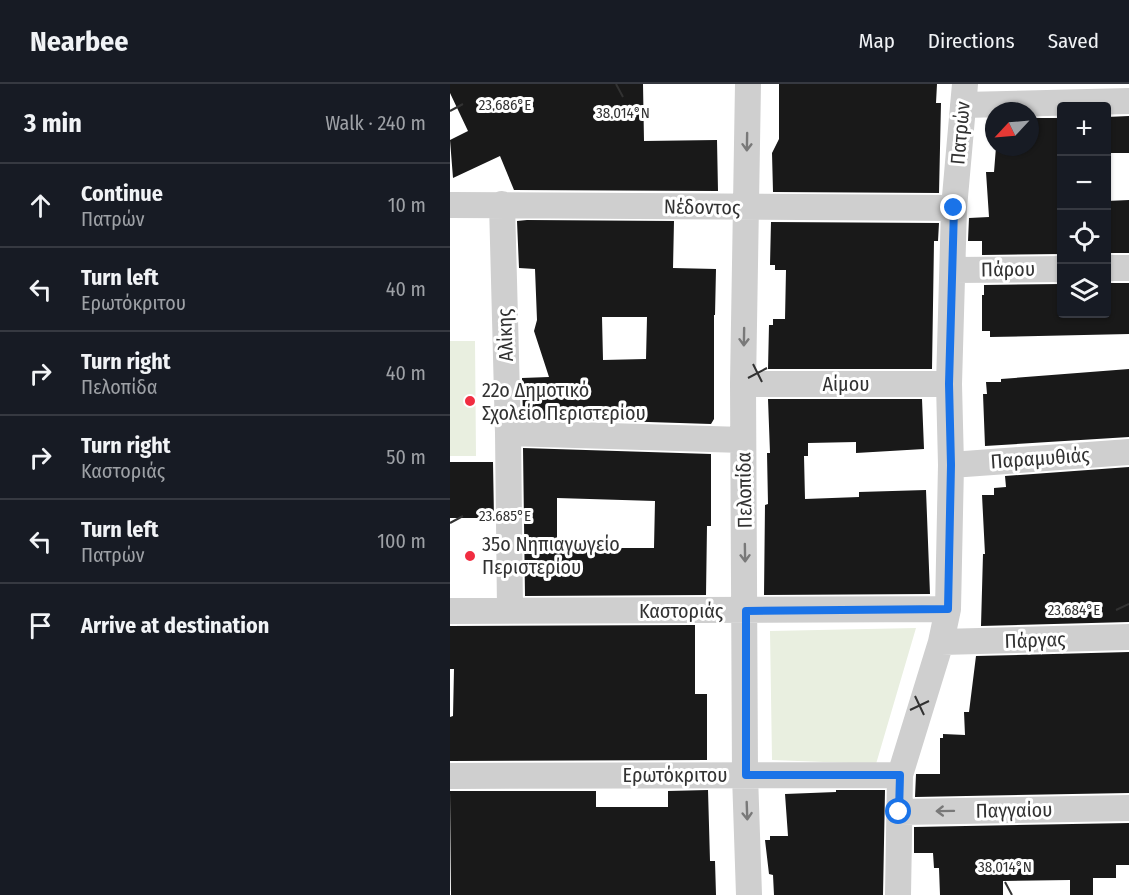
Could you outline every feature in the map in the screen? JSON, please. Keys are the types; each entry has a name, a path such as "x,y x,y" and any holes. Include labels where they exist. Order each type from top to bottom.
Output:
{"street":[{"name":"Πελοπίδα","path":"748,84 743,440 749,895"},
{"path":"964,94 1129,101"},
{"name":"Πατρών","path":"898,895 900,775 941,642 948,609 951,465 949,384 954,208 964,94"},
{"name":"Αλίκης","path":"501,204 508,433 510,610"},
{"name":"Νέδοντος","path":"450,205 954,208"},
{"path":"1111,268 1129,268"},
{"name":"Πάρου","path":"954,270 1057,269"},
{"name":"Αίμου","path":"743,384 949,384"},
{"path":"508,433 743,440"},
{"name":"Παραμυθιάς","path":"951,465 1129,452"},
{"name":"Καστοριάς","path":"450,611 948,609"},
{"name":"Πάργας","path":"941,642 1129,637"},
{"name":"Ερωτόκριτου","path":"450,776 900,775"},
{"name":"Παγγαίου","path":"899,812 1129,808"}],"green space":[{"path":"450,341 475,341 476,456 450,456"},
{"path":"916,628 876,764 772,760 770,631"}],"building":[{"path":"450,84 643,84 644,141 717,140 718,191 514,190 500,156 453,178 450,140 468,131 450,93"},
{"path":"779,84 937,84 936,103 941,103 939,193 773,192 772,153 779,139"},
{"path":"1129,116 1129,153 1111,153 1111,117"},
{"path":"1039,118 1057,118 1057,254 982,255 982,241 968,241 969,218 989,217 986,172 994,172 995,156 1039,156"},
{"path":"1129,200 1129,253 1111,253 1111,201"},
{"path":"517,221 674,221 673,268 716,269 714,419 711,424 523,418 522,378 549,377 534,331 537,320 535,269 519,268","holes":["602,317 647,317 646,359 603,360"]},
{"path":"771,222 939,223 938,241 934,241 932,369 768,369 769,325 773,325 773,319 785,319 786,270 775,270 775,265 770,265"},
{"path":"1111,283 1129,283 1129,334 990,337 990,331 982,331 984,285 1057,284 1057,318 1111,318"},
{"path":"1129,369 1129,437 985,446 983,394 987,394 986,382"},
{"path":"768,399 922,399 924,449 856,453 856,442 808,443 808,456 804,456 805,499 859,497 859,492 926,490 930,594 764,595 765,505 768,504 767,453 770,453"},
{"path":"523,448 711,454 711,526 707,526 706,595 525,596","holes":["557,498 655,501 654,548 557,548"]},
{"path":"450,462 493,462 494,518 450,518"},
{"path":"1129,467 1129,622 981,626 983,554 985,554 982,495 994,495 994,488 1006,487 1005,476"},
{"path":"695,625 695,694 707,694 707,760 450,761 450,717 453,716 454,669 450,669 450,626"},
{"path":"1129,652 1129,793 915,797 916,774 940,774 940,738 943,738 943,734 965,735 964,712 969,712 976,656"},
{"path":"708,790 710,861 715,861 716,895 451,895 450,791 596,791 596,807 668,807 668,791"},
{"path":"836,790 885,790 883,895 774,895 773,875 769,874 765,840 770,840 770,836 788,836 785,794 836,792"},
{"path":"1129,823 1129,865 1116,865 1116,878 1093,878 1093,895 1070,895 1070,880 1003,881 1003,895 940,895 939,868 934,868 933,853 914,853 914,827"}],"place":[{"name":"22ο Δημοτικό Σχολείο Περιστερίου","path":"470,401"},
{"name":"35ο Νηπιαγωγείο Περιστερίου","path":"470,556"}],"route":[{"path":"899,812 900,775 746,775 746,611 948,609 951,465 949,384 954,208"}]}
